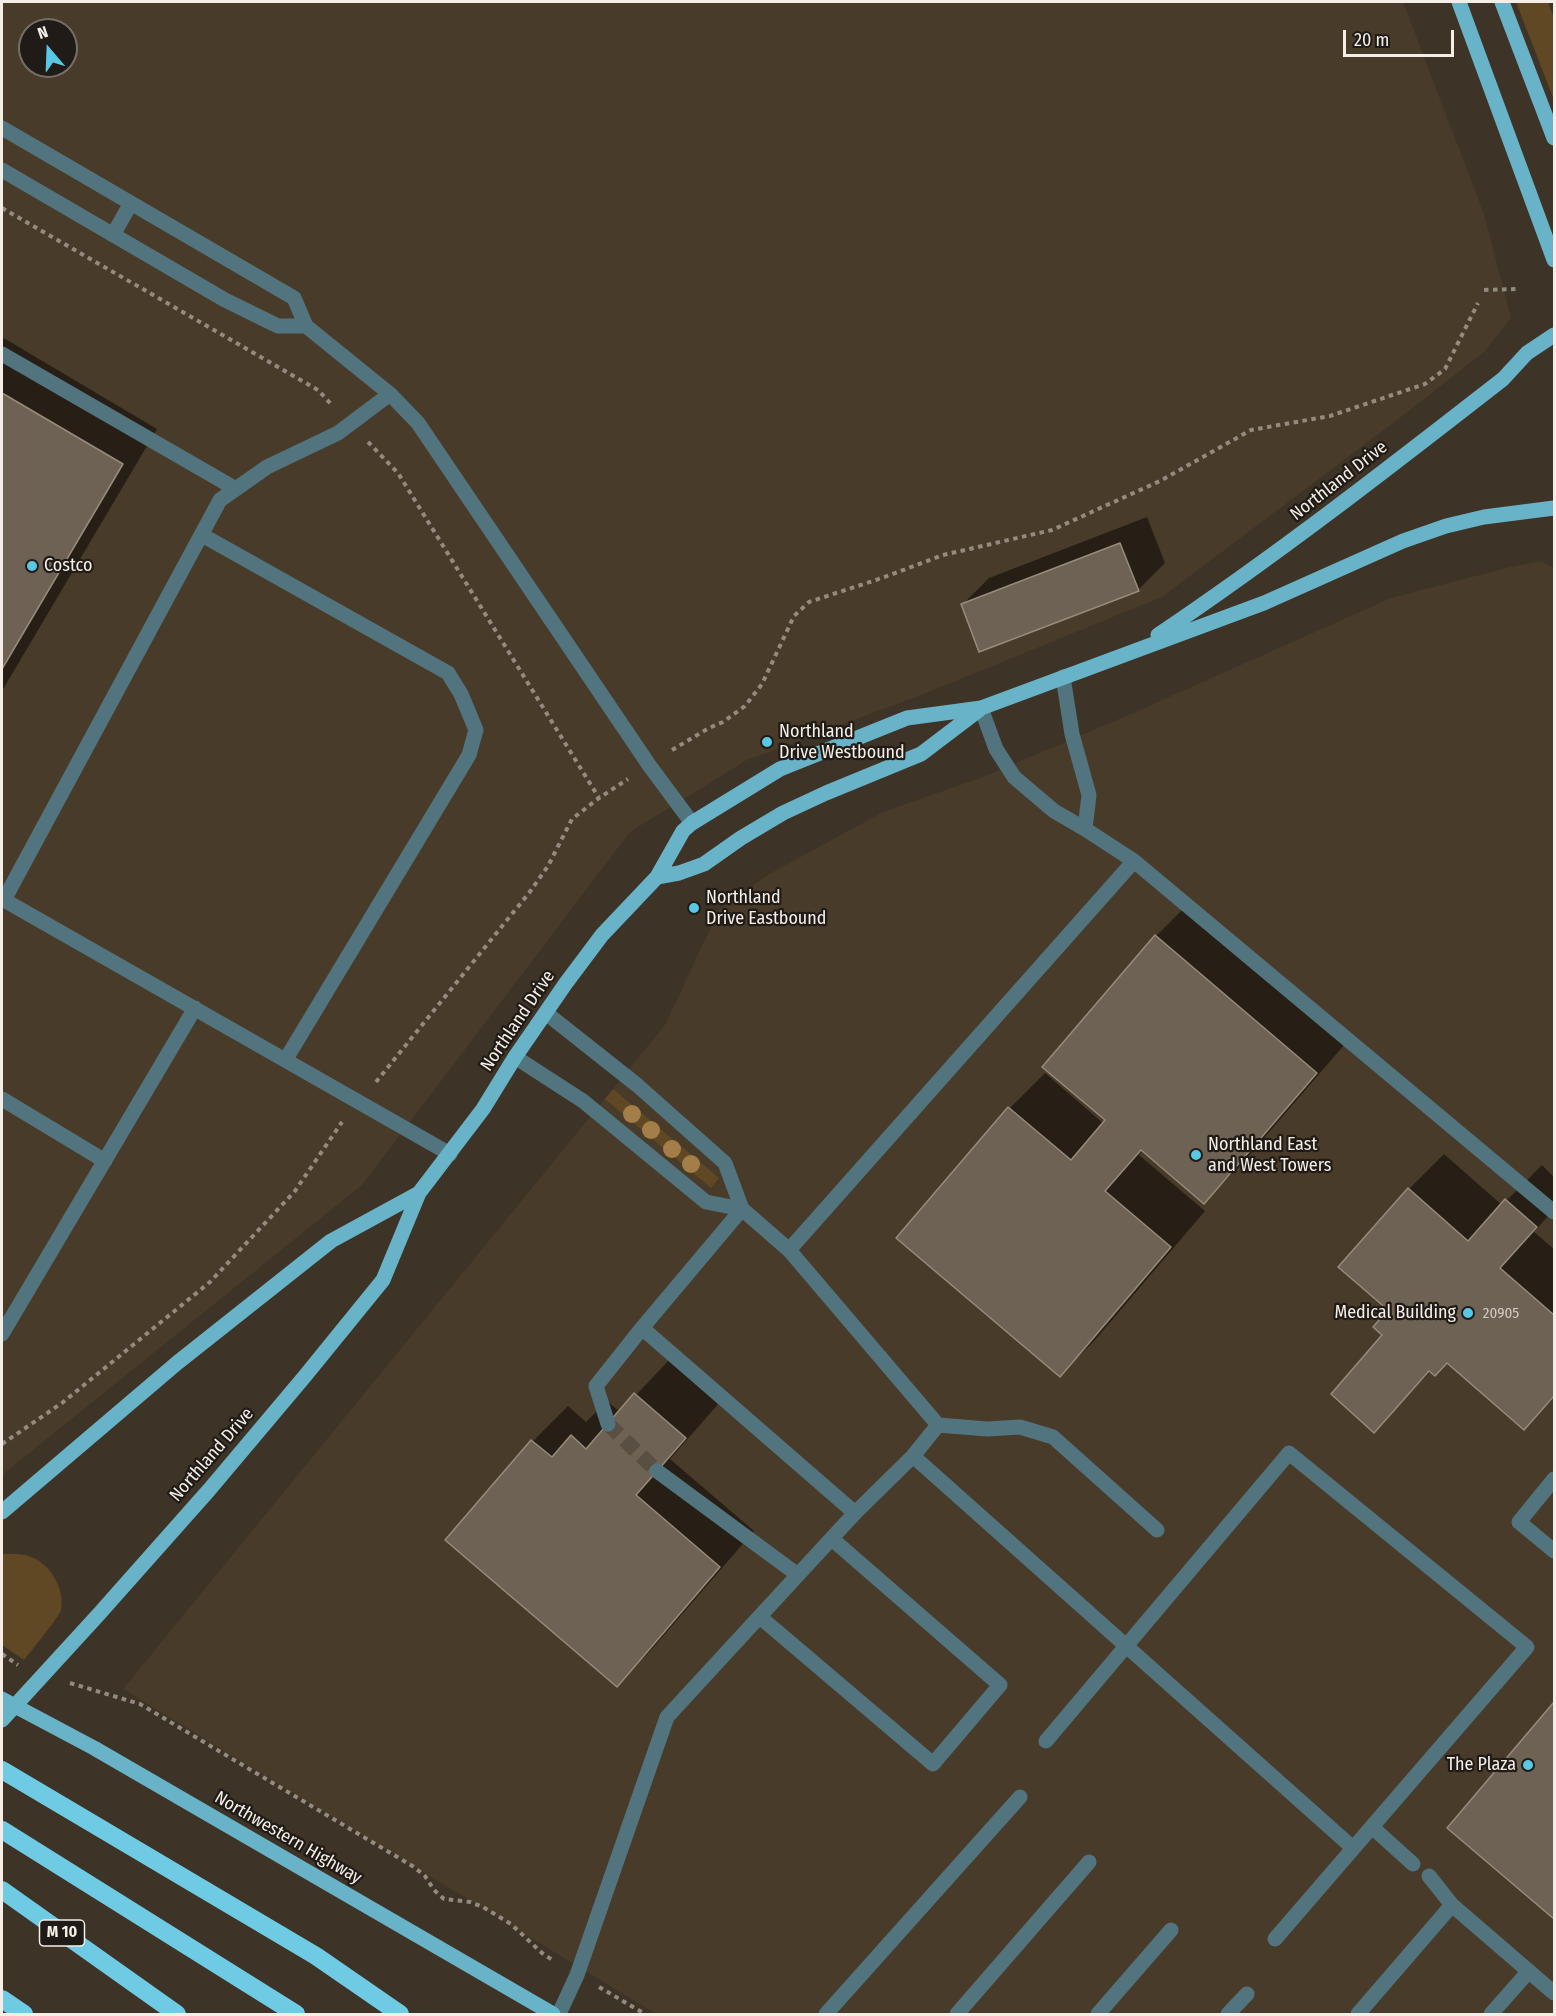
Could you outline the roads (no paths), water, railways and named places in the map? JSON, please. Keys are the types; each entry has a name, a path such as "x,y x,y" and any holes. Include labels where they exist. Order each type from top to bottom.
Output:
{"highway":[{"path":"2,1770 296,1944 400,2014"},
{"path":"2,1830 296,2014"},
{"name":"M 10","path":"2,1890 177,2014"},
{"path":"2,1999 24,2014"}],"main road":[{"path":"1459,2 1554,260"},
{"path":"1502,2 1554,138"},
{"name":"Northland Drive","path":"1139,648 1239,580 1318,522 1503,379 1527,354 1554,335"},
{"name":"Northland Drive","path":"2,1720 7,1703 99,1614 209,1490 383,1280 419,1193 483,1109 515,1057 602,935 657,877 683,831 692,823 780,769 907,718 981,708 1264,603 1403,541 1446,526 1484,517 1554,508"},
{"name":"Northland Drive","path":"657,877 679,873 704,864 783,813 921,754 981,708"},
{"name":"Northland Drive","path":"2,1512 177,1363 331,1241 419,1193"},
{"name":"Northwestern Highway","path":"7,1703 94,1748 553,2014"}],"lane":[{"path":"2,128 294,298 306,326 390,394 418,423 649,765 692,823"},
{"path":"2,171 225,300 278,326 306,326"},
{"path":"113,235 131,203"},
{"path":"2,354 236,489"},
{"path":"390,394 338,433 267,467 220,500 3,902 286,1059 450,1154"},
{"path":"202,535 448,673 461,694 476,730 469,755 286,1059"},
{"path":"1063,677 1072,734 1089,795 1085,829"},
{"path":"981,708 996,749 1014,777 1054,811 1134,861 1554,1212"},
{"path":"789,1250 1134,861"},
{"path":"2,1334 195,1008"},
{"path":"546,1013 637,1085 725,1162 741,1209"},
{"path":"515,1057 583,1101 706,1202 741,1209 789,1250 938,1425 987,1430 1020,1428 1053,1437 1157,1530"},
{"path":"2,1099 105,1161"},
{"path":"608,1424 596,1386 741,1209"},
{"path":"642,1328 855,1513"},
{"path":"559,2014 577,1975 667,1717 855,1513 914,1456 938,1425"},
{"path":"1046,1742 1289,1453 1527,1647 1275,1939"},
{"path":"914,1456 1353,1848"},
{"path":"657,1471 798,1575"},
{"path":"1554,1479 1519,1522 1554,1551"},
{"path":"760,1617 933,1764 1000,1685 832,1539"},
{"path":"826,2014 1020,1797"},
{"path":"1372,1827 1413,1864"},
{"path":"957,2014 1089,1863"},
{"path":"1429,1876 1452,1905 1554,1993"},
{"path":"1358,2014 1452,1905"},
{"path":"1098,2014 1171,1930"},
{"path":"1491,2014 1529,1971"},
{"path":"1228,2014 1247,1994"}],"tunnel":[{"path":"608,1424 657,1471"}],"place":[{"name":"Costco","path":"32,566"},
{"name":"Northland Drive Westbound","path":"767,742"},
{"name":"Northland Drive Eastbound","path":"694,908"},
{"name":"Northland East and West Towers","path":"1196,1155"},
{"name":"Medical Building","path":"1468,1313"},
{"name":"The Plaza","path":"1528,1765"}]}
